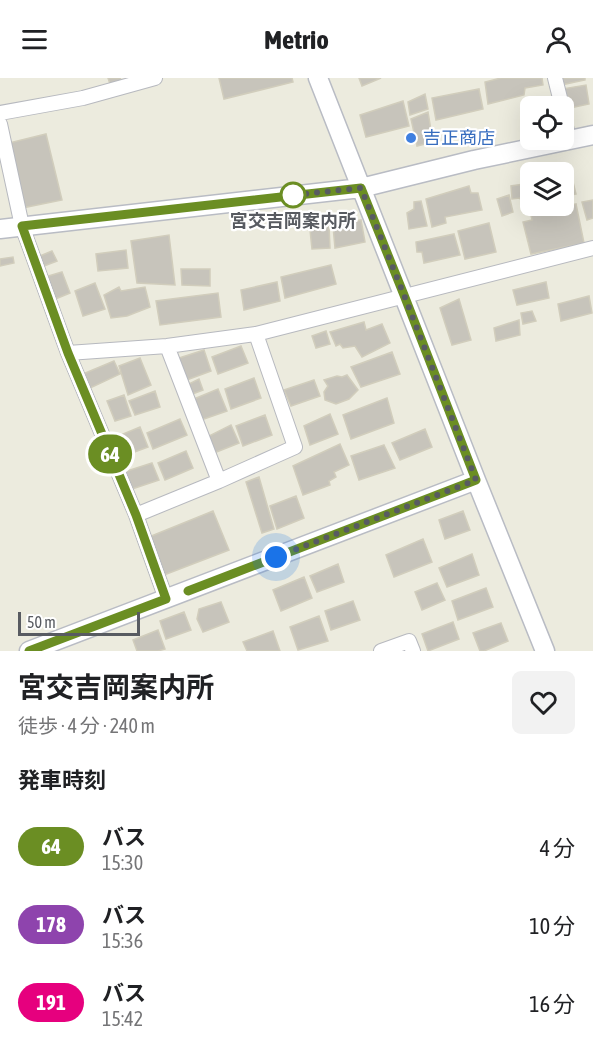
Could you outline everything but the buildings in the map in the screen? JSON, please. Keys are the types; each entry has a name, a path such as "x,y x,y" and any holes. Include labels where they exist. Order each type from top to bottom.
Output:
{"street":[{"path":"318,78 544,651"},
{"path":"555,78 560,96"},
{"path":"0,114 83,98 150,79"},
{"path":"0,124 22,226 68,353 136,515 166,599"},
{"path":"574,139 593,135"},
{"path":"0,229 361,188 522,150"},
{"path":"68,353 167,346 256,334 593,248"},
{"path":"136,515 295,447 256,334"},
{"path":"167,346 219,481"},
{"path":"29,651 476,480"},
{"path":"381,651 409,641 413,651"}],"bus line":[{"name":"64","path":"29,651 166,599 136,515 68,353 22,226 361,188 476,480 188,591"}],"place":[{"name":"吉正商店","path":"411,138"},
{"name":"宮交吉岡案内所","path":"293,195"}],"route":[{"path":"276,557 476,480 361,188 293,195"}]}
